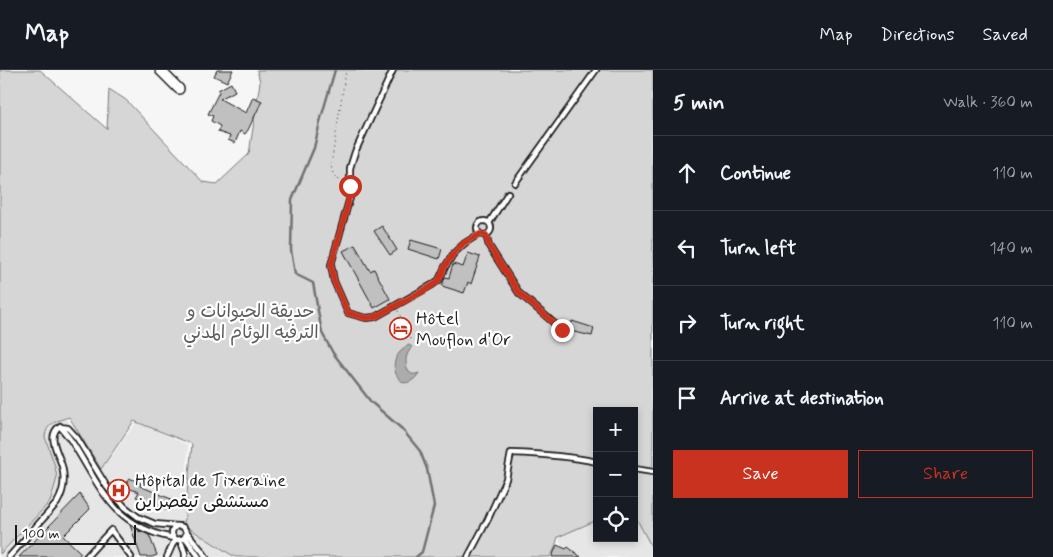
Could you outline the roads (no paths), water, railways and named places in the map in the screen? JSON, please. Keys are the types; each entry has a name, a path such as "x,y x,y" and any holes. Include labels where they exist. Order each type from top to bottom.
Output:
{"street":[{"path":"160,70 179,89"}],"lane":[{"path":"393,70 358,143 350,168 348,204 331,265 334,281 348,313 366,318 375,317 396,306 439,280 445,266 464,243 480,234 486,235"},
{"path":"514,183 596,70"},
{"path":"489,223 508,193"},
{"path":"480,234 477,230 478,224 482,221 489,223"},
{"path":"486,235 491,230 489,223"},
{"path":"486,235 489,246 519,293 562,330"},
{"path":"60,426 102,493 125,517 158,535 178,538 186,535 185,530"},
{"path":"9,557 62,495 64,484 63,470 53,436 55,429 60,426 68,428 77,438 108,487 125,507 138,517 155,524 182,527 206,557"},
{"path":"468,557 506,479 511,453 526,453 593,461"},
{"path":"638,470 653,472"},
{"path":"178,526 172,532 199,557"},
{"path":"86,557 111,530 131,557"},
{"path":"167,557 178,538"},
{"path":"178,538 185,557"}],"waterway":[{"path":"335,70 314,148 292,200 291,250 295,274 313,283 322,333 333,353 371,402 402,429 420,451 427,469 434,506 422,552 416,557"}],"place":[{"name":"Hôtel Mouflon d'Or","path":"400,329"},
{"name":"Hôpital de Tixeraïne مستشفى تيقصراين","path":"119,491"}],"park label":[{"name":"حديقة الحيوانات و الترفيه الوئام المدني","path":"251,322"}]}
